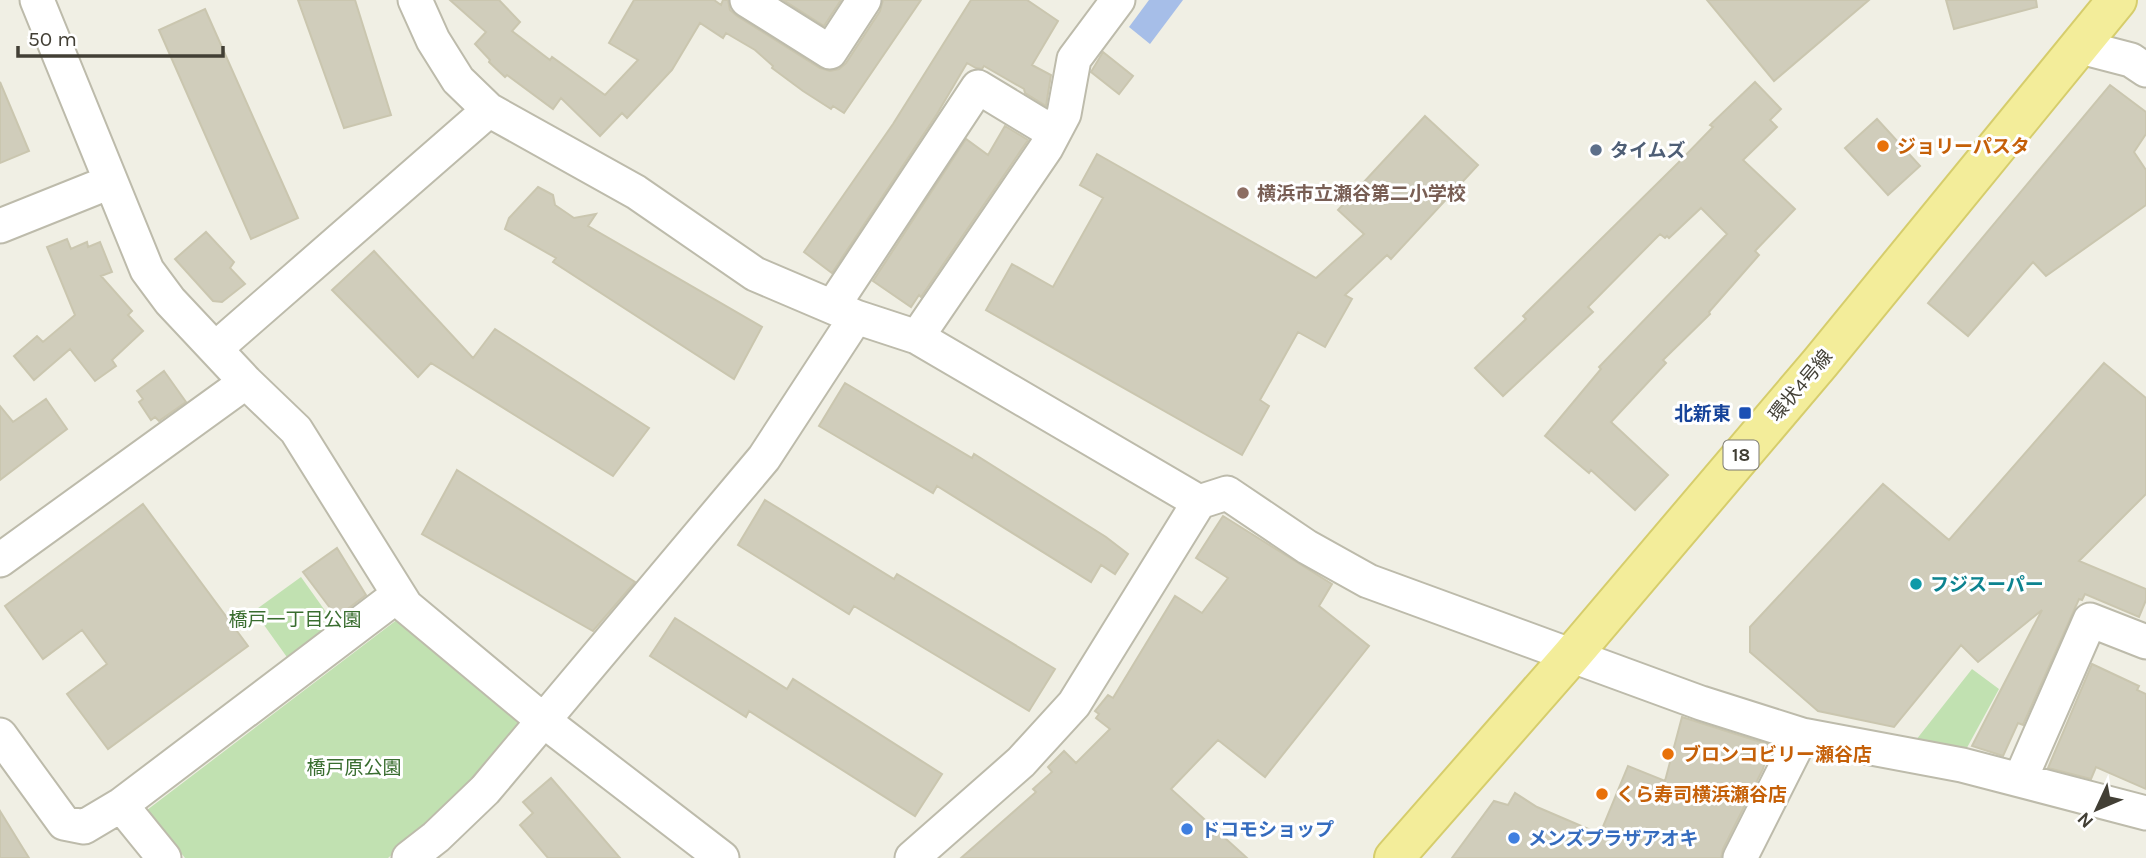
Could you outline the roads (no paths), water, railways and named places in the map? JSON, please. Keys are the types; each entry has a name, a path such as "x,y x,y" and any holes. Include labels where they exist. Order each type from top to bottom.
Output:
{"main road":[{"name":"環状4号線","path":"1394,858 1572,655 1811,373 2117,0"}],"street":[{"path":"37,0 147,270 170,301 246,382 296,430 406,606 713,856"},
{"path":"415,0 433,40 458,80 489,110 636,192 755,274 845,312 917,337 1199,502"},
{"path":"747,0 830,52 864,0"},
{"path":"917,337 1054,133 1064,114 1074,59 1118,0"},
{"path":"2081,47 2132,60 2146,69"},
{"path":"409,858 436,837 485,790 764,458 845,312 978,88 1054,133"},
{"path":"215,349 489,110"},
{"path":"0,226 110,183"},
{"path":"0,560 246,382"},
{"path":"912,858 1021,762 1074,704 1199,502 1227,493 1307,547 1368,581 1701,703 1802,735 1962,765 2146,813"},
{"path":"0,735 64,823 84,827 121,805 398,595"},
{"path":"2020,780 2091,621 2146,642"},
{"path":"1740,858 1802,735"},
{"path":"121,805 164,858"}],"water":[{"path":"1149,0 1183,0 1150,44 1129,27"}],"place":[{"name":"ジョリーパスタ","path":"1883,146"},
{"name":"タイムズ","path":"1596,150"},
{"name":"横浜市立瀬谷第二小学校","path":"1243,193"},
{"name":"北新東","path":"1745,413"},
{"name":"フジスーパー","path":"1916,584"},
{"name":"ブロンコビリー瀬谷店","path":"1668,754"},
{"name":"くら寿司横浜瀬谷店","path":"1602,794"},
{"name":"ドコモショップ","path":"1187,829"},
{"name":"メンズプラザアオキ","path":"1514,838"}],"park label":[{"name":"橋戸一丁目公園","path":"295,619"},
{"name":"橋戸原公園","path":"354,767"}]}
